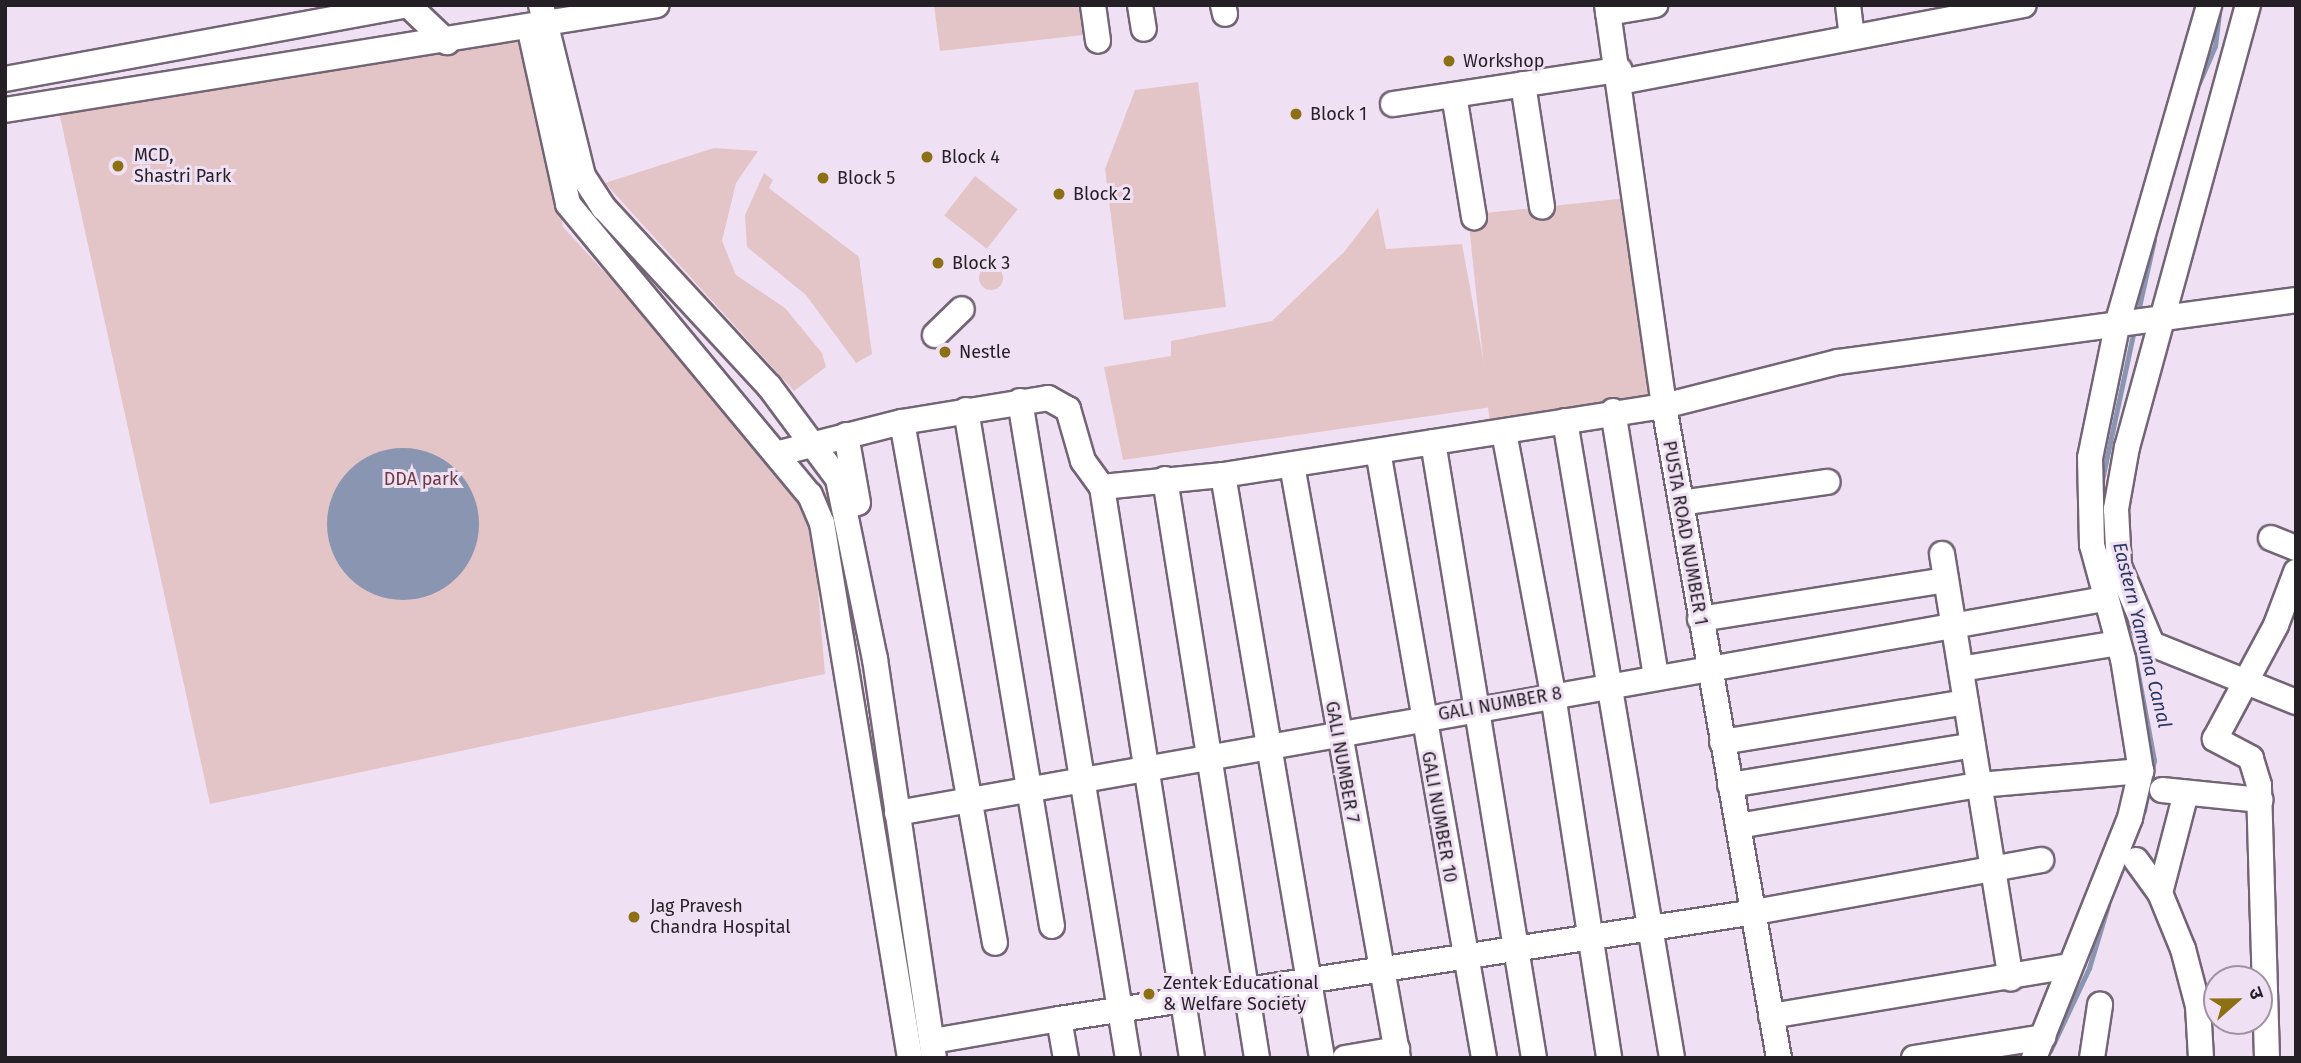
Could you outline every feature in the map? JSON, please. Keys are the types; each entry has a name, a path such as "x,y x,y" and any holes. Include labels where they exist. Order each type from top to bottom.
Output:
{"street":[{"path":"5,79 408,5 447,42"},
{"path":"1093,5 1098,41"},
{"path":"1608,9 1655,5"},
{"path":"1848,5 1852,37"},
{"path":"1393,104 1523,84 1620,76 1852,37 1917,15 2024,5"},
{"path":"1914,1058 2039,1048 2130,818 2141,771 2118,643 2104,599 2092,545 2090,458 2122,321 2209,5"},
{"path":"2248,5 2156,316 2116,509 2119,566 2152,644 2296,702"},
{"path":"5,110 447,42 545,15 640,7"},
{"name":"PUSTA ROAD NUMBER 1","path":"1608,9 1620,76 1664,406 1779,1058"},
{"path":"545,15 583,176 604,208 723,334 838,479 852,526 904,811"},
{"path":"545,15 568,204 810,495 830,555 910,1058"},
{"path":"1523,84 1542,207"},
{"path":"1454,95 1474,217"},
{"path":"1102,487 1223,475 1504,432 1613,411 1664,406 1838,362 2156,316 2296,300"},
{"path":"935,335 962,309"},
{"path":"776,454 811,442 902,422 1020,401 1060,401 1074,421 1083,461 1102,487 1192,1058"},
{"path":"1020,401 1128,1058"},
{"path":"966,410 1052,926"},
{"path":"1613,411 1656,677"},
{"path":"1565,421 1672,1058"},
{"path":"902,422 965,799 995,943"},
{"path":"1504,432 1553,695 1609,1058"},
{"path":"846,435 939,1046 1059,1019 1120,1013 1309,983 1378,969 1651,929 2041,860"},
{"path":"1433,442 1534,1058"},
{"name":"GALI NUMBER 10","path":"1378,451 1421,718 1484,1058"},
{"name":"GALI NUMBER 7","path":"1292,465 1378,969 1397,1053"},
{"path":"1223,475 1322,1058"},
{"path":"1165,479 1257,1058"},
{"path":"1681,503 1827,482"},
{"path":"2271,538 2296,548"},
{"path":"1942,554 2011,978"},
{"path":"2267,1058 2260,800 2251,758 2215,740 2248,682 2296,572"},
{"path":"1700,619 1946,580"},
{"name":"GALI NUMBER 8","path":"904,811 1081,776 2104,599"},
{"path":"1961,669 2118,643"},
{"path":"1722,742 1966,702"},
{"path":"1730,785 1973,745"},
{"path":"1738,827 1979,785 2141,771"},
{"path":"2160,893 2174,792 2260,800"},
{"path":"2136,860 2160,893 2190,973 2200,1058"},
{"path":"1771,1016 2069,967"},
{"path":"2092,1058 2100,1005"},
{"path":"1059,1019 1066,1058"},
{"path":"1345,1058 1397,1053"}],"green space":[{"path":"934,5 1088,5 1093,34 940,51"},
{"name":"DDA park","path":"530,28 563,227 810,495 825,674 210,804 59,112"},
{"path":"1198,82 1226,307 1124,320 1105,169 1135,90"},
{"path":"714,148 758,151 736,183 722,241 736,275 785,308 822,353 826,367 794,391 605,183"},
{"path":"764,173 773,180 769,188 859,257 872,354 856,363 806,295 747,247 745,215"},
{"path":"975,176 1018,209 987,249 944,215"},
{"path":"1637,197 1659,408 1490,426 1468,215"},
{"path":"1378,208 1386,249 1462,244 1492,407 1123,460 1104,367 1171,356 1171,341 1272,321 1344,252"},
{"path":"991,266 1000,269 1003,278 1000,287 991,290 982,287 979,278 982,269"}],"water":[{"path":"403,448 432,454 457,470 473,495 479,524 473,553 457,578 432,594 403,600 374,594 349,578 333,553 327,524 333,495 349,470 374,454"}],"waterway":[{"name":"Eastern Yamuna Canal","path":"2199,83 2215,46 2219,12"},
{"name":"Eastern Yamuna Canal","path":"2137,316 2154,240"},
{"name":"Eastern Yamuna Canal","path":"2102,480 2134,329"},
{"name":"Eastern Yamuna Canal","path":"2134,653 2154,760 2144,811"},
{"name":"Eastern Yamuna Canal","path":"2050,1051 2089,968 2108,905"}],"place":[{"name":"Workshop","path":"1449,61"},
{"name":"Block 1","path":"1296,114"},
{"name":"Block 4","path":"927,157"},
{"name":"MCD, Shastri Park","path":"118,166"},
{"name":"Block 5","path":"823,178"},
{"name":"Block 2","path":"1059,194"},
{"name":"Block 3","path":"938,263"},
{"name":"Nestle","path":"945,352"},
{"name":"Jag Pravesh Chandra Hospital","path":"634,917"},
{"name":"Zentek Educational & Welfare Society","path":"1149,994"}]}
